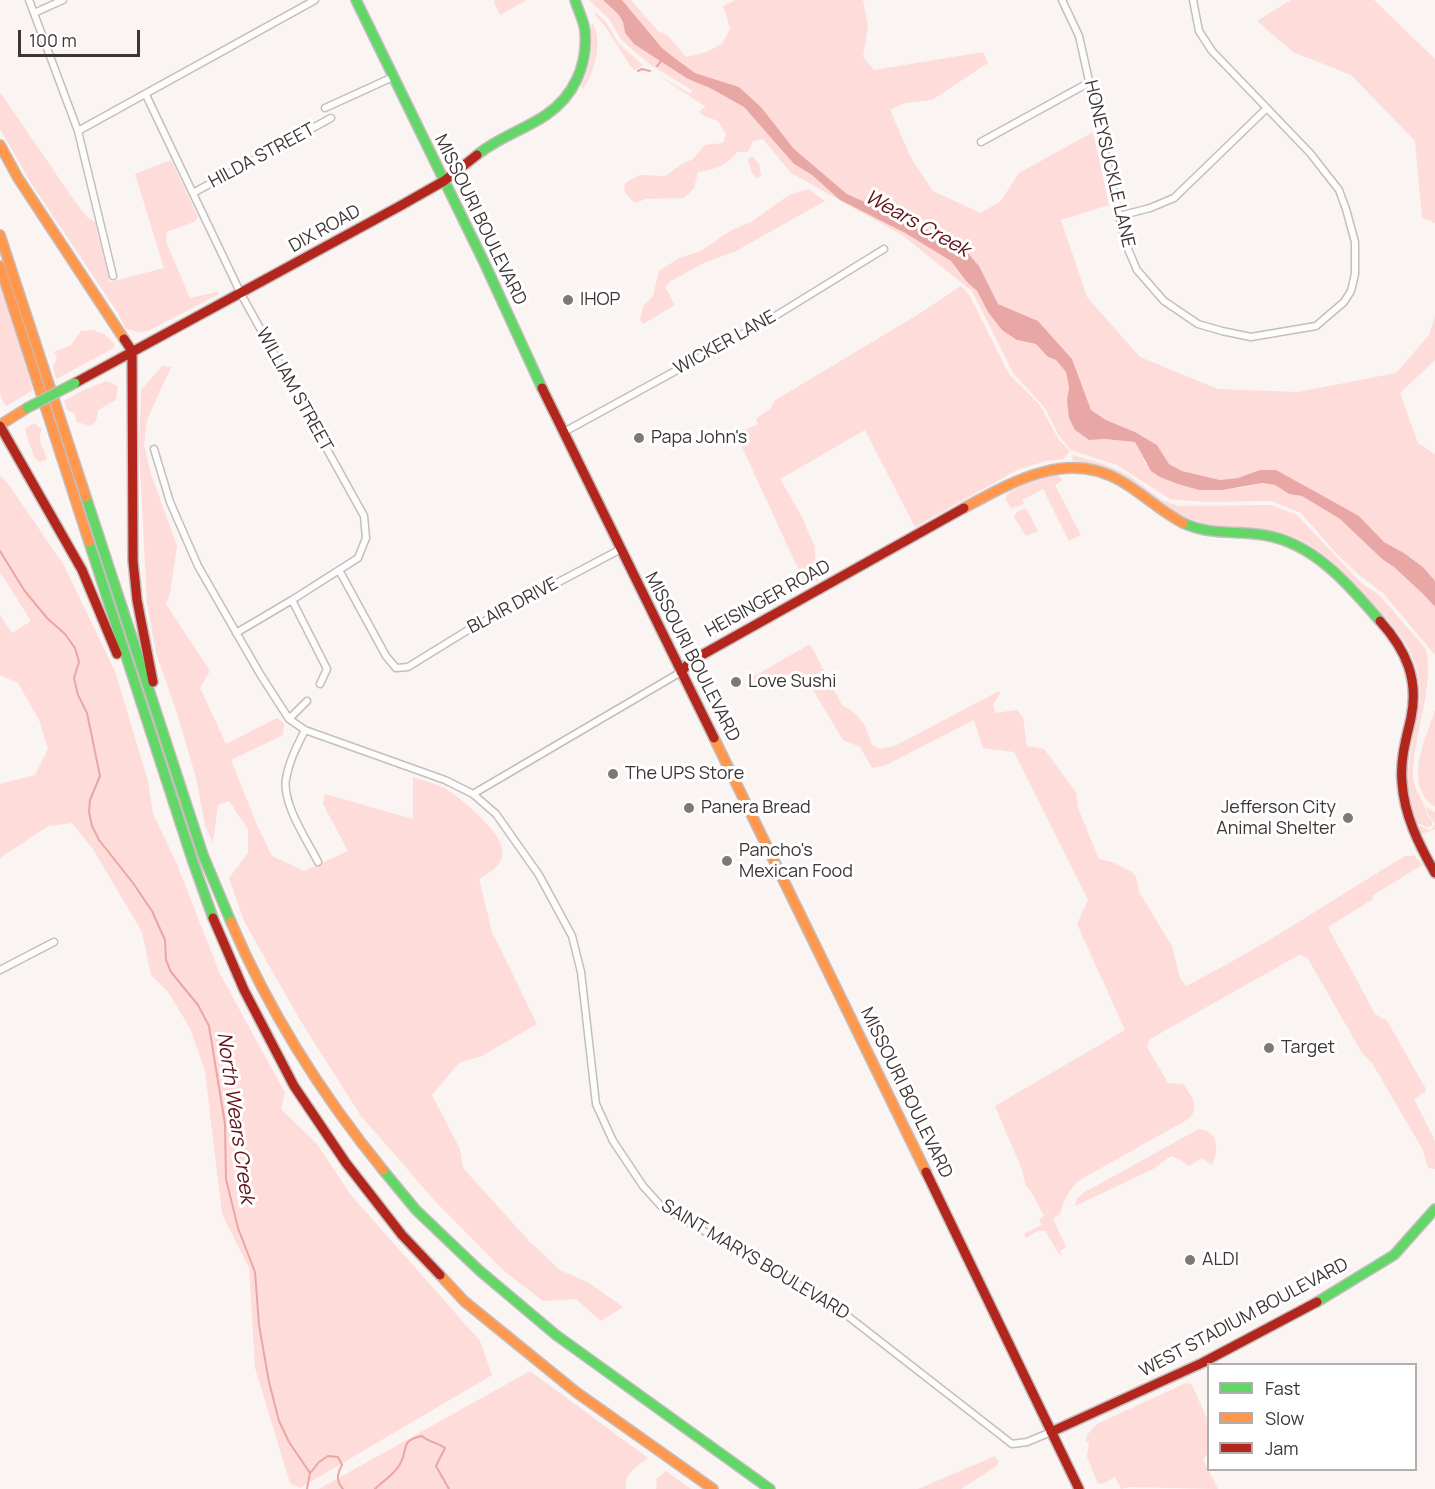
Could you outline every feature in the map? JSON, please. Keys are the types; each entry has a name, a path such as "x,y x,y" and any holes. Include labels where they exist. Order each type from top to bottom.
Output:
{"main road":[{"name":"MISSOURI BOULEVARD","path":"356,0 1079,1489"},
{"name":"DIX ROAD","path":"0,426 27,408 241,294 444,181 484,149 556,108 570,92 583,67 586,49 585,29 575,0"},
{"path":"0,145 18,178 132,351 133,561 137,600 166,745"},
{"path":"0,235 203,855 244,952 302,1058 359,1140 409,1201 480,1271 556,1335 770,1489"},
{"path":"0,266 192,859 216,926 244,990 294,1086 346,1163 402,1235 464,1301 576,1392 713,1489"},
{"path":"0,426 81,570 150,730"},
{"name":"HEISINGER ROAD","path":"681,672 691,661 1023,477 1041,470 1070,467 1089,469 1121,480 1167,515 1200,530 1268,536 1298,546 1322,561 1392,634 1409,664 1415,693 1401,771 1403,796 1414,835 1435,873"},
{"name":"WEST STADIUM BOULEVARD","path":"1051,1432 1202,1363 1320,1300 1394,1256 1435,1209"}],"street":[{"path":"29,0 78,131 113,276"},
{"path":"34,13 63,0"},
{"path":"78,131 315,0"},
{"name":"HONEYSUCKLE LANE","path":"1062,0 1079,36 1125,242 1137,270 1164,301 1198,324 1222,332 1251,336 1316,326 1344,302 1351,291 1355,274 1355,242 1347,209 1339,190 1310,153 1212,51 1199,32 1193,0"},
{"name":"HILDA STREET","path":"326,108 393,77"},
{"path":"981,142 1090,82"},
{"name":"WILLIAM STREET","path":"146,95 241,294 364,516 366,538 358,558 236,633"},
{"path":"1119,216 1150,208 1174,198 1267,108"},
{"name":"HILDA STREET","path":"193,193 330,118"},
{"name":"WICKER LANE","path":"564,432 772,318 884,249"},
{"name":"SAINT MARYS BOULEVARD","path":"154,449 170,502 198,566 289,719 305,730 445,780 473,794 496,814 533,867 572,936 581,972 596,1104 613,1141 648,1192 662,1207 831,1303 1012,1444 1027,1442 1051,1432"},
{"name":"BLAIR DRIVE","path":"339,570 386,656 396,668 408,667 468,630 621,549"},
{"path":"292,600 327,669 320,684"},
{"name":"HEISINGER ROAD","path":"473,794 681,672"},
{"path":"289,719 307,701"},
{"path":"305,730 292,757 286,780 286,792 293,814 318,862"},
{"path":"0,970 54,942"}],"shaded area":[{"path":"495,0 527,0 500,15 494,3"},
{"path":"589,0 603,0 618,14 623,22 625,33 635,44 688,79 744,107 795,165 812,175 840,200 905,233 951,261 977,291 988,312 1017,340 1036,344 1048,357 1056,360 1066,372 1069,387 1067,400 1075,430 1089,440 1135,442 1145,463 1199,490 1240,488 1263,483 1275,485 1289,494 1302,496 1340,519 1435,607 1435,655 1383,593 1335,552 1301,513 1271,501 1205,502 1170,499 1117,465 1071,450 1059,436 1045,408 1013,373 972,291 902,235 791,173 763,139 753,141 748,152 737,152 720,166 698,172 694,188 684,198 646,199 635,203 625,193 624,185 628,181 641,175 665,176 693,159 705,145 723,143 726,134 718,121 702,115 699,111 706,107 658,75 691,94 692,90 651,65 629,47 621,39 609,19"},
{"path":"603,0 622,0 662,48 695,73 739,87 761,107 794,149 847,194 961,245 979,266 998,304 1038,321 1072,359 1091,410 1106,420 1135,432 1157,445 1169,464 1182,471 1220,480 1238,478 1260,470 1276,470 1359,516 1384,542 1424,568 1435,581 1435,607 1340,519 1302,496 1289,494 1275,485 1263,483 1222,490 1199,490 1178,484 1151,471 1135,442 1089,440 1075,430 1069,418 1067,400 1069,387 1066,372 1056,360 1048,357 1036,344 1017,340 1002,330 988,312 977,291 951,261 905,233 840,200 812,175 794,164 744,107 688,79 634,44 625,33 623,22 618,14"},
{"path":"622,0 631,0 658,31 667,35 686,57 707,52 723,43 730,28 723,6 736,0 863,0 868,27 863,57 874,70 983,52 988,63 932,100 905,103 890,110 911,158 933,191 980,213 1000,202 1019,173 1093,132 1109,205 1061,220 1087,297 1140,357 1218,389 1298,392 1396,373 1429,335 1435,316 1435,360 1400,393 1418,443 1435,454 1435,581 1424,568 1384,542 1359,516 1260,470 1238,478 1220,480 1182,471 1169,464 1157,445 1135,432 1106,420 1091,410 1072,359 1038,321 998,304 979,266 961,245 847,194 794,149 761,107 739,87 695,73 676,59 662,48"},
{"path":"1291,0 1374,0 1435,59 1435,223 1422,218 1415,141 1351,75 1293,52 1257,21"},
{"path":"595,12 606,22 618,43 643,65 635,70 631,67"},
{"path":"592,23 597,38 596,56 591,74 583,89 581,86 591,56"},
{"path":"0,92 76,203 88,218 95,222 110,282 164,268 135,174 171,160 198,217 194,222 166,232 167,244 190,298 218,292 219,294 148,331 137,332 125,328 118,313 31,183 0,129"},
{"path":"752,156 759,164 761,176 756,178 751,171 748,159"},
{"path":"808,189 825,201 736,251 704,263 671,281 665,287 675,305 643,324 640,319 644,305 653,296 659,271 679,258 701,251 730,231 751,222 789,195"},
{"path":"0,284 33,390 7,406 0,393"},
{"path":"961,286 970,296 1009,374 1039,404 1059,440 1070,451 1063,459 1046,461 1017,470 915,527 865,430 780,479 802,517 814,545 818,581 806,586 736,434 758,424 756,419 771,408 774,401"},
{"path":"93,330 104,334 115,344 112,349 56,379 53,367 57,358 54,352 71,345 81,331"},
{"path":"162,366 171,367 147,420 144,445 151,474 177,546 170,593 166,604 210,671 200,688 226,744 277,718 284,723 283,735 231,760 272,856 304,871 348,851 323,804 325,794 413,819 413,777 441,786 456,796 484,820 499,840 502,849 501,861 493,870 479,879 492,932 537,1024 482,1056 459,1063 432,1095 460,1149 463,1168 529,1241 560,1270 589,1283 623,1307 601,1321 576,1299 543,1301 503,1270 435,1201 361,1116 300,1020 244,921 229,878 248,853 248,829 229,801 218,805 213,843 205,825 196,778 177,713 156,653 147,603 139,446 141,390"},
{"path":"106,381 118,386 116,400 98,410 96,421 91,426 77,422 74,413 67,410 64,401"},
{"path":"34,423 42,429 40,441 47,459 40,462 34,457 26,432 26,428"},
{"path":"1072,455 1104,464 1128,475 1162,500 1178,506 1271,505 1297,515 1360,582 1379,595 1426,649 1428,679 1416,744 1413,775 1415,786 1432,821 1432,826 1416,824 1408,790 1409,765 1420,693 1414,659 1402,638 1387,619 1342,571 1320,552 1299,539 1275,531 1219,526 1185,517 1119,473 1100,466 1073,461"},
{"path":"0,475 63,564 115,671 148,781 153,814 176,862 220,974 285,1093 281,1109 317,1144 350,1194 480,1341 492,1375 300,1488 290,1483 255,1368 249,1268 222,1214 205,1071 190,1028 168,992 151,975 142,932 93,849 72,823 48,826 0,858 0,784 35,775 48,749 39,720 18,683 0,675 0,615 12,633 31,621 0,572"},
{"path":"1057,475 1063,480 1055,485 1081,535 1069,541 1043,489 1022,500 1024,504 1011,508 1006,500 1007,494 1033,479"},
{"path":"1026,508 1038,531 1026,536 1014,517 1017,512"},
{"path":"810,644 842,705 856,714 865,726 872,745 880,749 895,746 999,691 1000,694 993,704 995,713 1017,710 1023,717 1027,746 1044,749 1076,792 1078,808 1099,859 1131,871 1136,877 1139,892 1172,946 1180,978 1186,986 1269,940 1405,856 1415,856 1422,865 1328,927 1375,1014 1387,1021 1426,1089 1414,1099 1435,1141 1435,1169 1428,1168 1423,1150 1372,1063 1362,1053 1307,957 1299,955 1150,1039 1147,1047 1168,1083 1183,1084 1191,1097 1194,1109 1190,1118 1078,1181 1067,1196 1060,1214 1053,1219 1066,1247 1060,1251 1062,1255 1059,1254 1045,1231 1038,1231 1026,1238 1024,1234 1042,1225 1039,1219 1044,1216 1026,1186 1021,1167 995,1106 1125,1030 1077,924 1088,900 1014,752 983,748 974,720 886,765 872,768 860,747 843,740 802,672 781,676 759,687 751,686 751,678"},
{"path":"1435,710 1435,807 1425,798 1418,774 1422,748"},
{"path":"1426,807 1435,812 1435,824 1428,814"},
{"path":"1435,824 1435,829 1422,834 1417,828 1420,826 1428,830 1432,829"},
{"path":"1199,1129 1210,1133 1216,1142 1216,1153 1212,1165 1202,1158 1189,1166 1171,1156 1153,1169 1075,1206 1077,1199 1083,1193"},
{"path":"530,1371 648,1458 629,1475 626,1489 319,1489"},
{"path":"1186,1383 1192,1385 1207,1419 1207,1455 1203,1459 1218,1489 1129,1487 1121,1489 1115,1477 1098,1484 1087,1457 1089,1442 1086,1442 1087,1435 1097,1424"},
{"path":"995,1456 999,1462 995,1467 961,1489 918,1489"},
{"path":"666,1471 691,1489 656,1489 657,1478"}],"waterway":[{"path":"657,66 663,59"},
{"path":"638,71 642,69 650,71"},
{"name":"North Wears Creek","path":"0,551 24,590 75,648 79,662 74,678 78,695 87,713 100,776 90,800 89,812 92,826 99,840 152,911 165,940 166,960 171,972 198,1005 209,1026 225,1124 226,1179 238,1228 255,1272 259,1325 269,1382 279,1421 289,1442 310,1473 307,1489"},
{"path":"375,1489 398,1468 407,1443 422,1436 445,1448 436,1466 449,1489"},
{"path":"311,1472 328,1456 338,1457 342,1465 338,1480 343,1489"}],"traffic: fast":[{"path":"356,0 483,260 542,388"},
{"path":"477,155 546,115 564,99 571,89 581,68 585,44 584,27 575,0"},
{"path":"27,408 75,383"},
{"path":"86,497 203,855 231,922"},
{"path":"1183,523 1204,530 1264,535 1299,547 1315,556 1343,580 1380,621"},
{"path":"89,542 213,918"},
{"path":"383,1170 416,1210 480,1271 556,1335 770,1489"},
{"path":"1317,1302 1394,1255 1435,1209"}],"traffic: slow":[{"path":"0,145 18,178 124,339"},
{"path":"0,235 86,497"},
{"path":"0,266 89,542"},
{"path":"0,425 27,408"},
{"path":"964,508 1001,488 1040,473 1080,468 1101,472 1121,481 1183,523"},
{"path":"714,738 926,1172"},
{"path":"231,922 262,988 298,1051 339,1112 383,1170"},
{"path":"440,1275 464,1301 576,1392 713,1489"}],"traffic: jam":[{"path":"75,383 400,206 444,181 477,155"},
{"path":"124,339 132,351 133,561 137,600 153,682"},
{"path":"542,388 714,738"},
{"path":"0,426 82,570 117,654"},
{"path":"681,672 691,661 964,508"},
{"path":"1380,621 1397,643 1412,678 1413,704 1402,766 1403,794 1413,829 1435,873"},
{"path":"213,918 244,990 294,1086 346,1163 402,1235 440,1275"},
{"path":"926,1172 1079,1489"},
{"path":"1051,1432 1202,1363 1317,1302"}],"place":[{"name":"IHOP","path":"568,300"},
{"name":"Papa John's","path":"639,438"},
{"name":"Love Sushi","path":"736,682"},
{"name":"The UPS Store","path":"613,774"},
{"name":"Panera Bread","path":"689,808"},
{"name":"Jefferson City Animal Shelter","path":"1348,818"},
{"name":"Pancho's Mexican Food","path":"727,861"},
{"name":"Target","path":"1269,1048"},
{"name":"ALDI","path":"1190,1260"}],"water label":[{"name":"Wears Creek","path":"917,224"}]}
